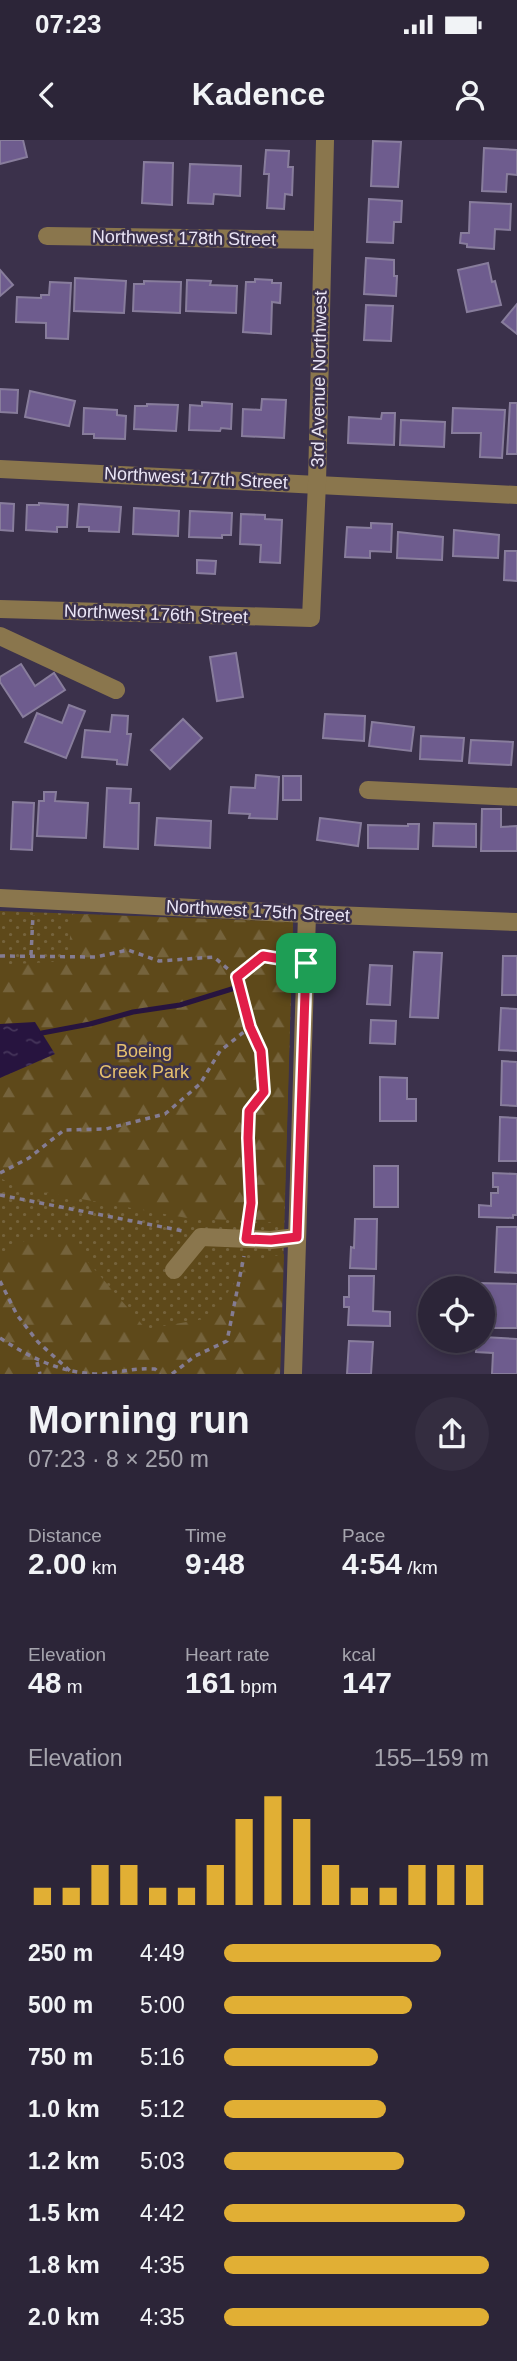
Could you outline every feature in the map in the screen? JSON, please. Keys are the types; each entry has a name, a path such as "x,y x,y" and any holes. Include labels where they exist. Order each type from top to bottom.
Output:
{"street":[{"name":"3rd Avenue Northwest","path":"311,618 325,140"},
{"name":"Northwest 178th Street","path":"47,236 322,240"},
{"name":"Northwest 177th Street","path":"0,469 517,495"},
{"name":"Northwest 176th Street","path":"0,609 311,618"},
{"path":"0,636 116,690"},
{"path":"368,790 517,797"},
{"name":"Northwest 175th Street","path":"0,898 517,922"},
{"path":"293,1374 307,914"},
{"path":"174,1270 201,1237 271,1240 297,1237"}],"path":[{"path":"31,955 33,900"},
{"path":"0,956 96,957 128,950 159,961 214,957 237,977 250,1027 261,1051 264,1092 249,1111 251,1203 246,1239 227,1341 195,1356 172,1374"},
{"path":"237,977 263,956 306,963"},
{"path":"0,1173 29,1158 64,1130 106,1129 165,1114 200,1084 220,1051 250,1027"},
{"path":"0,1195 173,1228 201,1237"},
{"path":"0,1281 17,1315 38,1342 72,1373"},
{"path":"0,1338 36,1361 72,1373 100,1374 132,1368 155,1369 160,1374"},
{"path":"36,1361 40,1374"}],"green space":[{"name":"Boeing Creek Park","path":"0,911 293,922 280,1374 0,1374"},
{"path":"73,914 293,922 284,1223 187,1218 20,1188 0,1178 0,1078 54,1054 35,1022 0,1024 0,965 67,961"},
{"path":"28,1239 70,1241 146,1329 210,1318 249,1262 284,1254 280,1374 0,1374 0,1255"}],"water":[{"path":"35,1022 55,1054 0,1078 0,1024"}],"building":[{"path":"0,140 23,140 27,157 0,164"},
{"path":"373,141 401,142 398,187 371,186"},
{"path":"484,148 517,150 517,175 507,174 506,192 482,191"},
{"path":"266,150 289,151 288,167 293,167 292,195 285,194 284,209 267,208 269,174 264,174"},
{"path":"144,162 173,163 172,205 142,203"},
{"path":"190,164 241,166 240,196 214,194 213,204 188,203"},
{"path":"369,199 402,201 401,222 394,222 393,243 367,242"},
{"path":"470,202 511,204 510,230 495,229 494,249 467,247 467,244 460,243 461,233 469,233"},
{"path":"366,258 394,260 394,276 397,276 396,296 364,294"},
{"path":"488,263 501,305 467,312 458,270"},
{"path":"0,270 13,285 0,296"},
{"path":"75,278 126,281 124,313 74,311"},
{"path":"255,279 281,283 280,303 272,302 271,334 243,332 246,282 255,282"},
{"path":"187,280 211,281 210,285 237,286 236,313 186,311"},
{"path":"144,281 181,282 180,313 133,311 134,284 144,284"},
{"path":"50,282 71,283 68,339 46,338 46,323 16,322 17,297 41,298 41,295 49,295"},
{"path":"517,304 517,334 502,322"},
{"path":"366,305 393,306 391,341 364,340"},
{"path":"0,389 18,390 17,413 0,412"},
{"path":"30,391 75,401 69,426 25,417"},
{"path":"262,399 286,400 284,438 242,436 243,409 261,410"},
{"path":"202,402 232,404 231,429 189,430 190,405 202,406"},
{"path":"510,403 517,403 517,454 507,454"},
{"path":"178,405 176,431 134,429 135,406"},
{"path":"84,408 117,410 117,415 126,416 125,439 94,438 94,434 83,434"},
{"path":"453,408 505,410 502,458 480,457 481,433 452,433"},
{"path":"382,413 395,413 394,445 348,443 349,417 381,419"},
{"path":"401,420 445,422 444,447 400,445"},
{"path":"0,503 14,504 13,531 0,530"},
{"path":"79,504 121,507 119,532 89,531 89,527 77,527"},
{"path":"27,505 68,505 67,527 57,527 57,532 26,530"},
{"path":"134,508 179,511 178,536 133,534"},
{"path":"190,511 232,513 231,535 222,535 222,538 189,537"},
{"path":"241,514 265,515 265,519 282,520 280,563 260,562 261,545 240,544"},
{"path":"371,523 392,524 391,552 370,551 370,558 345,557 347,527 371,528"},
{"path":"454,530 499,535 498,558 453,556"},
{"path":"398,532 443,537 442,560 397,558"},
{"path":"505,551 517,551 517,581 504,580"},
{"path":"197,560 216,561 215,574 197,573"},
{"path":"236,653 243,697 217,701 210,657"},
{"path":"21,664 35,686 54,673 65,690 23,717 0,682 0,677"},
{"path":"69,705 85,711 66,758 25,742 37,713 62,723"},
{"path":"325,714 365,716 364,741 323,738"},
{"path":"112,715 128,716 127,734 131,734 127,765 117,764 117,760 82,757 85,730 110,732"},
{"path":"183,719 202,738 170,769 151,750"},
{"path":"372,722 414,727 411,751 369,746"},
{"path":"421,736 464,738 462,761 420,759"},
{"path":"471,740 513,742 511,765 469,763"},
{"path":"256,775 279,777 277,819 249,818 250,814 229,813 231,787 255,788"},
{"path":"283,776 301,776 301,800 283,800"},
{"path":"107,788 131,789 130,803 139,803 138,849 104,847"},
{"path":"44,792 56,792 55,801 88,803 86,838 37,836 39,801 44,801"},
{"path":"13,802 34,803 32,850 11,849"},
{"path":"482,809 501,809 501,827 517,826 517,851 481,851"},
{"path":"157,818 211,821 210,848 155,845"},
{"path":"320,818 361,823 358,846 317,840"},
{"path":"434,823 476,824 476,847 433,846"},
{"path":"419,824 418,849 368,848 368,825"},
{"path":"414,952 442,953 438,1018 410,1017"},
{"path":"503,956 517,956 517,995 502,995"},
{"path":"370,965 392,966 390,1005 367,1004"},
{"path":"501,1008 517,1009 517,1051 499,1050"},
{"path":"371,1020 396,1021 395,1044 370,1043"},
{"path":"502,1061 517,1062 517,1106 501,1105"},
{"path":"380,1077 407,1078 407,1099 416,1099 416,1121 380,1121"},
{"path":"500,1117 517,1118 517,1161 499,1161"},
{"path":"374,1166 398,1166 398,1207 374,1207"},
{"path":"493,1173 517,1174 517,1215 513,1215 513,1218 479,1217 479,1205 491,1206 491,1193 498,1193 498,1187 493,1187"},
{"path":"355,1219 377,1219 376,1269 350,1268"},
{"path":"497,1227 517,1227 517,1273 495,1272"},
{"path":"349,1276 374,1276 373,1311 390,1312 390,1326 348,1325 349,1307 344,1307 344,1297 349,1297"},
{"path":"495,1283 517,1284 517,1328 495,1328"},
{"path":"495,1338 517,1339 517,1374 492,1374"},
{"path":"349,1341 373,1342 371,1374 347,1374"}],"waterway":[{"path":"42,1033 133,1012 180,1005 235,988"}],"route":[{"path":"263,956 306,963 297,1237 246,1239 251,1203 249,1111 264,1092 261,1051 250,1027 237,977 263,956"}]}
